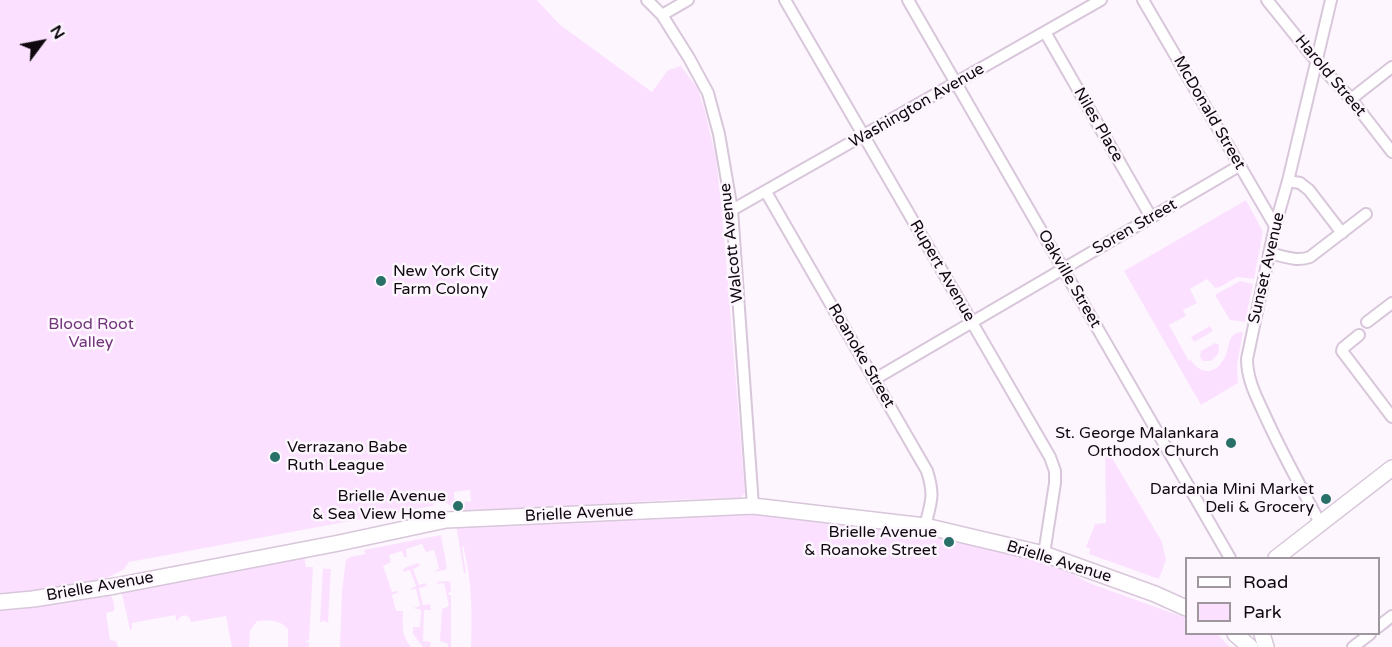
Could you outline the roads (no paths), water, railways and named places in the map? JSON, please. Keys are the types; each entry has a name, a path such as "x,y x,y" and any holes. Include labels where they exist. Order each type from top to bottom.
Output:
{"street":[{"name":"Walcott Avenue","path":"647,0 662,15 708,93 719,134 732,210 753,506"},
{"path":"662,15 687,0"},
{"name":"Rupert Avenue","path":"785,0 1050,457 1054,471 1055,490 1044,554"},
{"name":"Oakville Street","path":"908,0 1229,557"},
{"name":"Washington Avenue","path":"732,210 1101,0"},
{"name":"McDonald Street","path":"1143,0 1275,226"},
{"name":"Harold Street","path":"1267,0 1317,62 1351,99 1392,152"},
{"name":"Sunset Avenue","path":"1320,524 1279,446 1250,383 1247,359 1275,226 1331,0"},
{"name":"Niles Place","path":"1045,32 1151,217"},
{"path":"1351,99 1392,67"},
{"name":"Soren Street","path":"875,379 1239,166"},
{"path":"1288,181 1305,185 1342,233"},
{"name":"Roanoke Street","path":"766,192 927,471 933,495 925,526"},
{"path":"1269,253 1304,259 1316,253 1366,214"},
{"path":"1367,322 1392,303"},
{"path":"1359,335 1342,348 1342,351 1392,417"},
{"path":"1277,557 1392,468"},
{"name":"Brielle Avenue","path":"0,602 115,586 446,520 753,506 925,526 1044,554 1155,594 1185,608"},
{"name":"Brielle Avenue","path":"1155,594 1185,595"},
{"path":"1380,625 1392,616"},
{"path":"1237,635 1250,647"},
{"path":"1353,647 1368,635"}],"place":[{"name":"New York City Farm Colony","path":"381,281"},
{"name":"St. George Malankara Orthodox Church","path":"1231,443"},
{"name":"Verrazano Babe Ruth League","path":"275,457"},
{"name":"Dardania Mini Market Deli & Grocery","path":"1326,499"},
{"name":"Brielle Avenue & Sea View Home","path":"458,506"},
{"name":"Brielle Avenue & Roanoke Street","path":"949,542"}],"park label":[{"name":"Blood Root Valley","path":"91,334"}]}
